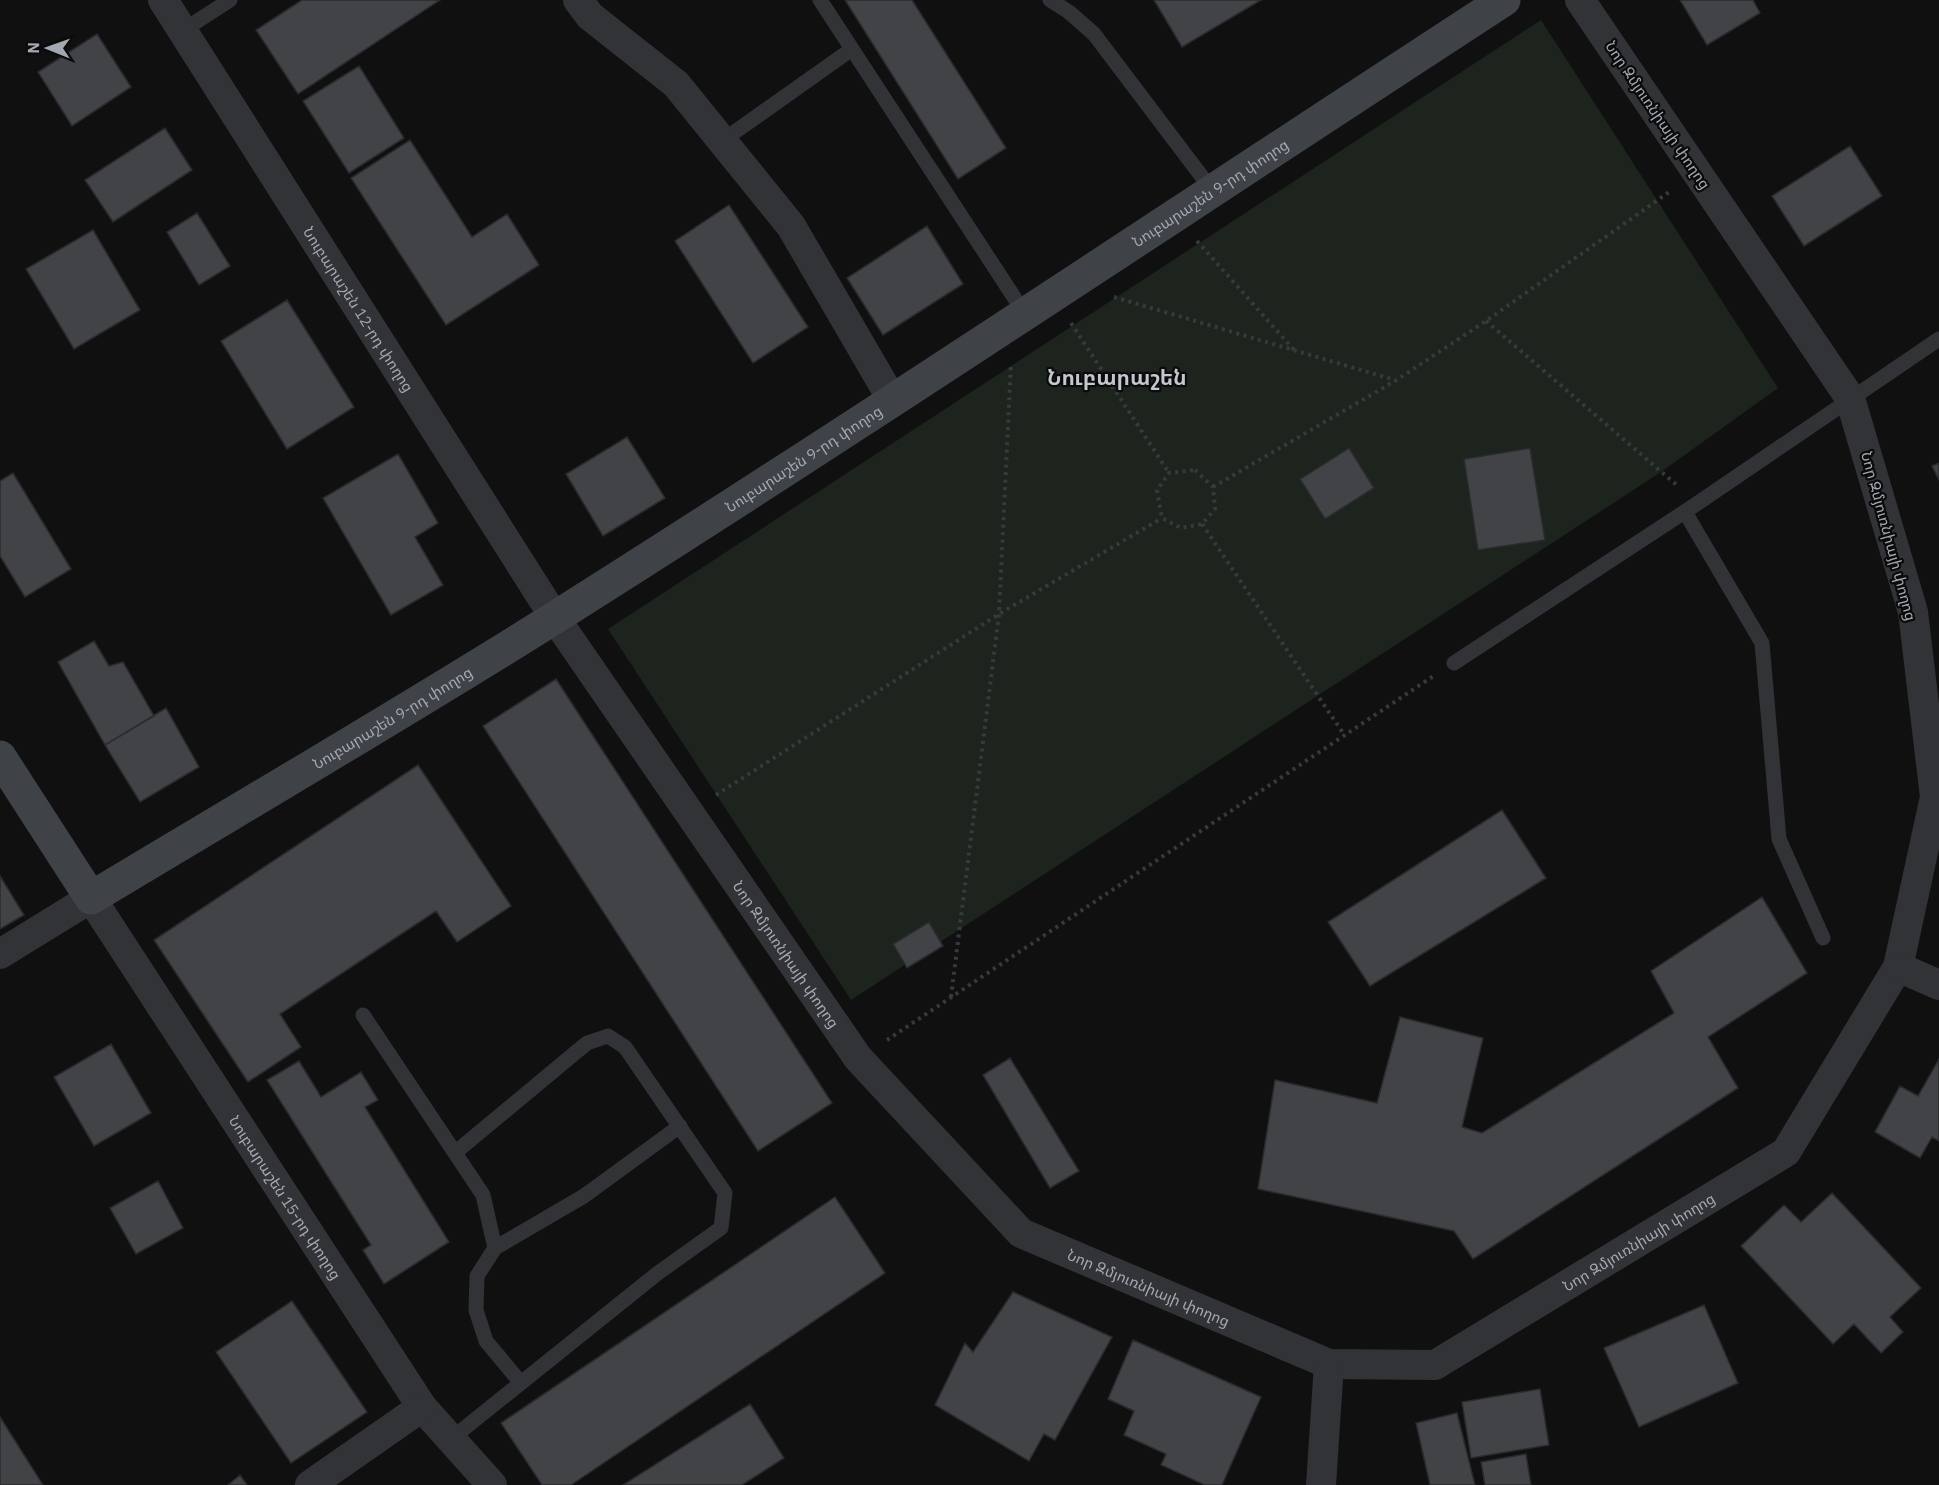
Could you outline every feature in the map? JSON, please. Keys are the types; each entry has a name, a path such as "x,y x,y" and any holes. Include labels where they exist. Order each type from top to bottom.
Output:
{"main road":[{"name":"Նուբարաշեն 9-րդ փողոց","path":"91,898 555,618 893,401 1052,294 1504,0"},
{"path":"0,757 91,898"}],"street":[{"name":"Նուբարաշեն 12-րդ փողոց","path":"163,0 555,618"},
{"path":"578,0 590,16 676,84 791,226 893,401"},
{"name":"Նոր Զմյուռնիայի փողոց","path":"555,618 858,1059 1021,1233 1329,1364 1435,1365 1786,1152 1898,967 1935,797 1913,612 1850,398 1580,0"},
{"path":"0,954 91,898"},
{"name":"Նուբարաշեն 15-րդ փողոց","path":"91,898 422,1407 492,1485"},
{"path":"1898,967 1939,985"},
{"path":"1321,1485 1329,1364"},
{"path":"310,1485 422,1407"}],"lane":[{"path":"182,31 230,0"},
{"path":"820,0 1025,314"},
{"path":"1050,0 1069,12 1094,34 1212,190"},
{"path":"722,141 852,50"},
{"path":"1454,663 1688,510 1939,339"},
{"path":"1688,510 1762,644 1779,839 1823,938"},
{"path":"363,1015 457,1151 483,1195 495,1248"},
{"path":"451,1439 658,1273 721,1228 725,1193 625,1047 608,1036 587,1043 457,1151"},
{"path":"521,1383 486,1341 476,1310 477,1276 495,1248 584,1196 680,1126"}],"path":[{"path":"1213,487 1395,381 1486,321 1696,171"},
{"path":"1191,234 1294,350"},
{"path":"1052,294 1169,473"},
{"path":"1111,296 1395,381"},
{"path":"1486,321 1675,480 1688,510"},
{"path":"950,998 999,614 1012,351"},
{"path":"1195,470 1213,487 1215,509 1202,524 1181,528 1162,518 1157,490 1169,473 1195,470"},
{"path":"688,813 999,614 1162,518"},
{"path":"1202,524 1346,736"},
{"path":"858,1059 1454,663"}],"shaded area":[{"path":"1541,20 1778,388 1661,472 851,1000 608,629"}],"building":[{"path":"302,0 440,0 298,94 256,30"},
{"path":"845,0 912,0 1006,148 958,179"},
{"path":"1154,0 1261,0 1182,47"},
{"path":"1680,0 1753,0 1760,13 1707,45"},
{"path":"97,34 131,87 72,126 38,72"},
{"path":"359,66 404,138 349,173 303,101"},
{"path":"165,128 192,170 113,222 85,180"},
{"path":"410,140 472,237 507,214 539,265 446,325 351,178"},
{"path":"1850,146 1882,196 1804,246 1772,196"},
{"path":"729,205 808,327 753,363 675,241"},
{"path":"197,213 230,266 199,285 167,232"},
{"path":"927,226 963,284 883,335 847,278"},
{"path":"93,230 140,310 74,349 26,269"},
{"path":"287,300 354,407 287,449 221,341"},
{"path":"627,437 665,498 603,536 566,474"},
{"path":"1349,448 1374,488 1325,519 1300,479"},
{"path":"1530,448 1545,540 1478,550 1464,459"},
{"path":"398,454 438,523 415,537 443,585 391,615 323,498"},
{"path":"1939,463 1939,480 1932,466"},
{"path":"13,473 71,569 25,597 0,556 0,481"},
{"path":"94,641 109,666 123,662 154,716 105,745 58,662"},
{"path":"556,679 832,1103 758,1151 483,726"},
{"path":"166,708 199,767 140,802 105,745"},
{"path":"418,765 511,906 457,942 436,911 280,1014 301,1047 248,1082 154,940"},
{"path":"1502,810 1546,878 1370,986 1328,922"},
{"path":"0,876 24,915 0,929"},
{"path":"1762,897 1807,973 1708,1037 1738,1088 1473,1259 1454,1231 1258,1189 1275,1080 1377,1103 1400,1017 1483,1038 1462,1127 1482,1133 1674,1013 1651,971"},
{"path":"929,922 943,946 907,968 893,944"},
{"path":"111,1044 151,1113 94,1146 54,1077"},
{"path":"1010,1058 1079,1171 1050,1188 983,1075"},
{"path":"1939,1059 1939,1141 1932,1137 1920,1158 1875,1132 1900,1086 1918,1096"},
{"path":"299,1061 321,1097 361,1072 378,1100 365,1107 449,1242 384,1284 363,1250 371,1245 267,1080"},
{"path":"158,1181 183,1228 136,1254 110,1208"},
{"path":"1832,1193 1921,1288 1890,1317 1903,1332 1881,1353 1854,1324 1833,1344 1741,1246 1784,1205 1801,1222"},
{"path":"835,1197 885,1273 571,1485 542,1485 501,1423"},
{"path":"1013,1292 1112,1337 1055,1440 1044,1434 1029,1461 935,1405 965,1343 973,1352"},
{"path":"292,1301 367,1412 291,1463 216,1352"},
{"path":"1704,1305 1738,1383 1639,1427 1604,1348"},
{"path":"1133,1340 1261,1397 1222,1485 1205,1485 1161,1465 1166,1454 1124,1435 1134,1411 1108,1399"},
{"path":"1540,1389 1549,1445 1471,1458 1462,1402"},
{"path":"750,1404 784,1458 742,1485 623,1485"},
{"path":"1457,1413 1475,1485 1430,1485 1416,1423"},
{"path":"0,1417 43,1485 0,1485"},
{"path":"1526,1454 1531,1485 1485,1485 1481,1462"},
{"path":"240,1475 247,1485 228,1485"}],"district":[{"name":"Նուբարաշեն","path":"1117,377"}]}
